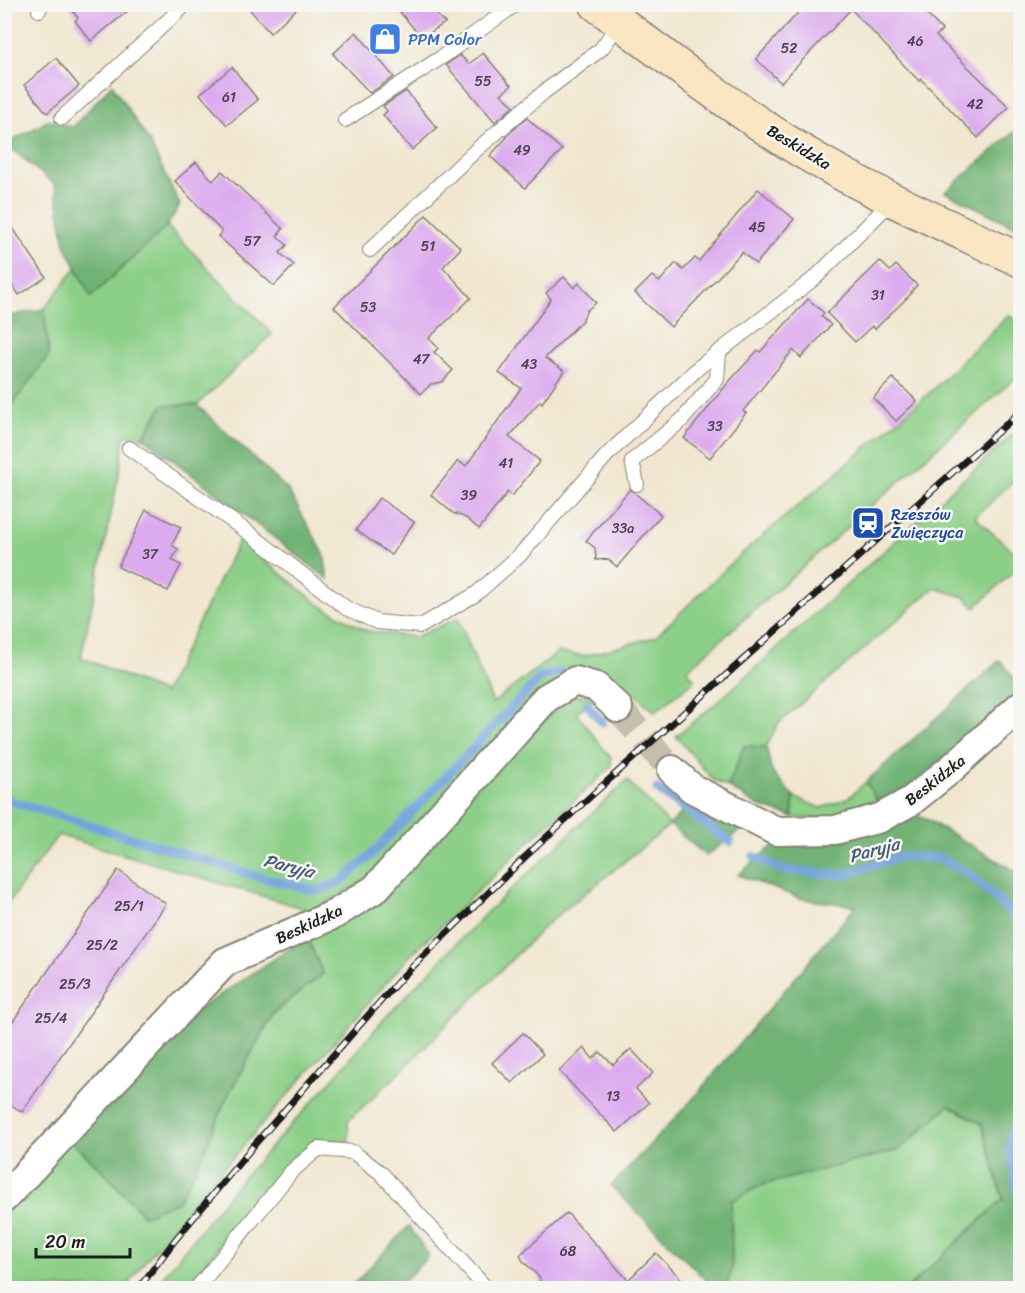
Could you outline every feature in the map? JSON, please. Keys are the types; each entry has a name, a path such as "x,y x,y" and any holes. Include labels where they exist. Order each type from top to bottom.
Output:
{"street":[{"name":"Beskidzka","path":"608,14 784,140 870,189 1020,260"},
{"name":"Beskidzka","path":"4,1198 225,962 335,914 375,889 546,698 575,681 596,687 618,708"},
{"name":"Beskidzka","path":"672,770 693,789 776,831 835,830 880,818 911,801 952,768 1020,706"}],"lane":[{"path":"62,118 186,4"},
{"path":"345,120 442,57 516,4"},
{"path":"370,250 475,151 544,92 601,49 608,14"},
{"path":"129,448 249,533 346,608 377,622 421,626 476,594 520,555 608,455 698,368 816,277 893,200"},
{"path":"637,484 632,461 682,420 717,379 719,352"},
{"path":"197,1288 292,1171 318,1149 353,1152 381,1173 486,1288"}],"green space":[{"path":"112,84 150,143 180,205 167,226 91,297 65,245 55,185 6,144 49,120 73,127"},
{"path":"1020,127 1020,229 945,192"},
{"path":"167,226 272,334 197,405 163,405 143,437 124,436 120,470 81,657 164,693 239,540 320,605 367,631 415,637 458,618 493,703 558,652 584,656 655,637 738,557 925,397 1009,315 1020,325 1020,374 687,670 695,680 655,712 624,685 609,686 589,673 366,880 312,911 58,835 5,908 4,403 12,405 48,355 44,309 76,268 91,296"},
{"path":"44,309 49,355 12,405 5,403 5,317"},
{"path":"163,405 197,405 288,490 324,554 328,579 143,437"},
{"path":"1020,428 1020,475 975,517 1020,558 1020,565 975,608 965,597 934,588 778,724 766,747 744,746 728,787 713,780 676,736 720,700"},
{"path":"1000,660 1020,686 1006,707 919,780 879,805 866,782"},
{"path":"586,694 593,700 576,713 611,758 611,767 408,958 207,1187 142,1265 126,1288 5,1288 5,1212 69,1139 103,1171 196,1169 228,1095 275,1012 323,974 307,937 483,782 567,698"},
{"path":"744,746 766,747 772,772 794,797 792,817 758,806 728,787"},
{"path":"627,780 670,825 547,924 394,1078 348,1121 349,1141 314,1140 268,1184 187,1288 154,1288 238,1183 384,1019 486,913"},
{"path":"866,782 879,805 825,818 792,817 794,797 821,808 847,799"},
{"path":"692,800 742,829 706,856 670,825"},
{"path":"921,816 1020,874 1020,1288 908,1288 1003,1199 982,1124 949,1105 899,1150 762,1185 731,1201 732,1270 725,1288 714,1288 611,1186 691,1101 856,906 802,899 738,875 774,845 841,839"},
{"path":"307,937 323,974 274,1012 228,1095 196,1169 178,1201 144,1216 103,1171 69,1139 184,1019"},
{"path":"949,1105 982,1124 1003,1199 908,1288 725,1288 732,1270 731,1201 762,1185 899,1150"},
{"path":"409,1226 429,1256 397,1288 350,1288"}],"building":[{"path":"67,4 136,4 91,41 75,21 78,18"},
{"path":"245,4 302,4 270,33"},
{"path":"393,4 426,4 445,23 422,38"},
{"path":"806,4 917,4 942,30 936,36 1009,107 978,138 921,79 919,81 851,9 781,83 756,59"},
{"path":"356,32 394,77 370,93 333,54"},
{"path":"483,53 511,86 501,94 514,106 495,122 446,65 460,55 469,64"},
{"path":"56,58 79,86 47,113 24,85"},
{"path":"232,67 258,100 227,125 200,94"},
{"path":"406,91 437,128 412,150 383,115 387,111 383,106"},
{"path":"527,118 562,150 525,188 490,156 506,136"},
{"path":"196,162 213,181 222,171 283,229 277,236 287,245 280,253 294,265 274,286 218,236 222,232 175,181"},
{"path":"758,189 794,219 756,264 742,252 671,327 635,293 652,276 659,282 676,263 683,270 695,258 699,261"},
{"path":"4,215 46,277 19,295 4,273"},
{"path":"426,215 461,248 443,267 471,298 429,338 438,348 434,352 453,370 442,382 431,384 421,394 334,307"},
{"path":"880,261 890,271 896,265 917,285 912,293 875,329 872,326 855,342 827,313"},
{"path":"564,277 574,288 579,283 596,303 587,310 582,321 545,358 564,371 542,403 540,401 509,437 540,461 512,496 508,492 479,529 466,518 453,513 431,495 458,461 466,466 521,388 499,373 551,299 546,293"},
{"path":"808,299 824,313 821,316 831,325 801,358 793,350 743,411 746,413 710,458 684,438 727,384 758,350 760,352"},
{"path":"893,378 917,401 896,421 873,398"},
{"path":"630,489 661,515 617,567 608,559 596,560 595,548 586,541"},
{"path":"379,498 414,522 391,555 356,530"},
{"path":"146,510 181,527 172,545 178,549 172,560 181,565 168,591 118,567"},
{"path":"118,870 166,904 22,1112 4,1100 4,1034"},
{"path":"523,1033 543,1054 512,1083 492,1063"},
{"path":"584,1048 593,1059 600,1052 613,1065 631,1049 653,1073 636,1089 649,1103 617,1132 559,1071"},
{"path":"567,1213 628,1280 656,1253 690,1288 540,1288 540,1278 520,1255"}],"waterway":[{"name":"Paryja","path":"4,797 266,879 318,891 342,881 370,856 541,677 560,672"},
{"path":"587,704 602,722"},
{"path":"657,789 730,842"},
{"name":"Paryja","path":"754,856 782,870 843,875 902,856 939,858 968,873 1020,921"},
{"name":"Paryja","path":"1020,1108 1010,1143 1020,1210"}],"tunnel":[{"path":"618,708 672,770"}],"railway":[{"path":"139,1288 175,1240 254,1145 402,977 592,795 1020,412"}],"place":[{"name":"PPM Color","path":"385,39"},
{"name":"Rzeszów Zwięczyca","path":"868,523"}]}
